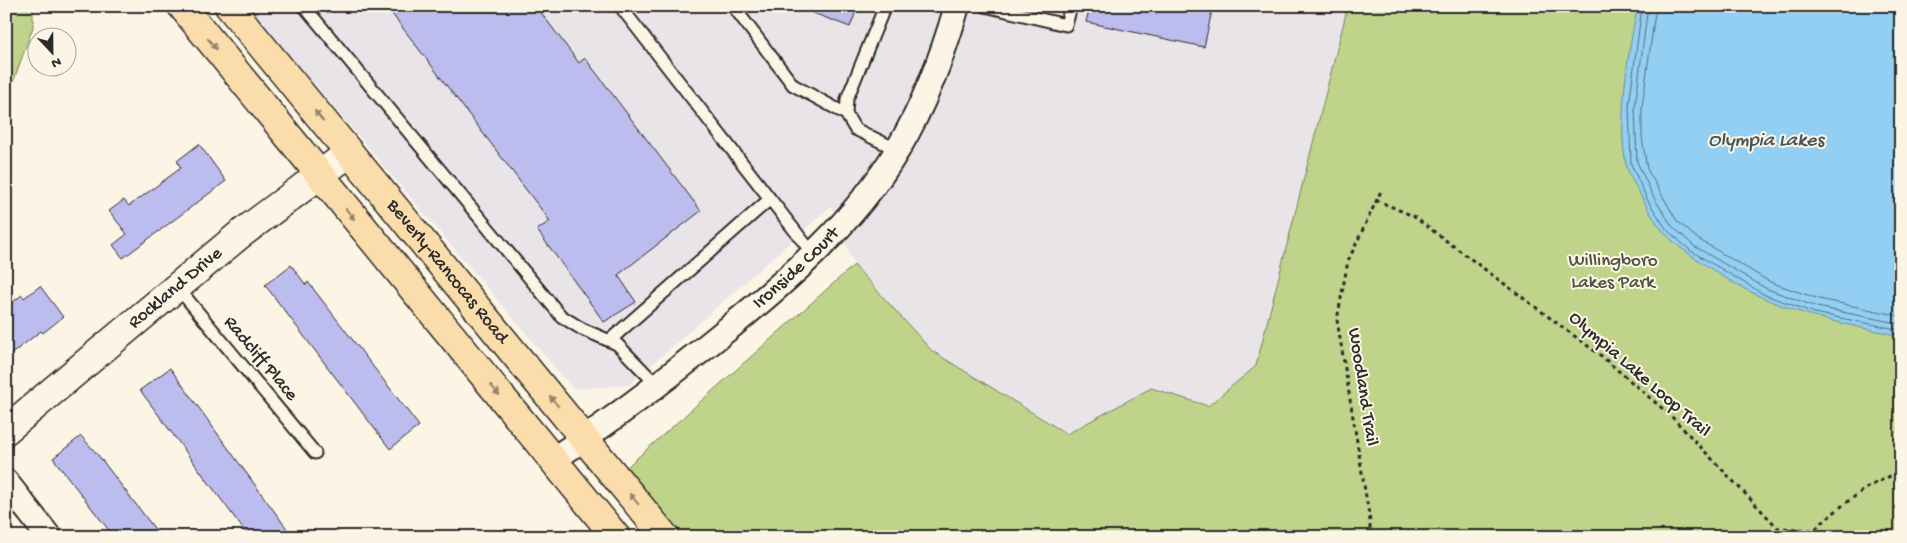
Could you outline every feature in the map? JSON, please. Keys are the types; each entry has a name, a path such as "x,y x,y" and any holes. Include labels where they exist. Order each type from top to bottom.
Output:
{"main road":[{"name":"Beverly-Rancocas Road","path":"182,6 616,537"},
{"name":"Beverly-Rancocas Road","path":"229,6 666,537"}],"street":[{"name":"Ironside Court","path":"552,460 585,439 658,386 743,316 812,254 854,209 898,150 929,86 957,6"},
{"name":"Rockland Drive","path":"6,430 238,236 350,153"},
{"path":"6,482 49,537"}],"lane":[{"path":"304,6 561,316 582,329 616,344 658,386"},
{"path":"620,6 812,254"},
{"path":"733,6 793,85 846,114 855,129 898,150"},
{"path":"846,114 847,99 884,6"},
{"path":"985,6 1066,25 1071,6"},
{"path":"610,340 770,199"},
{"name":"Radcliff Place","path":"178,288 314,453"}],"path":[{"name":"Woodland Trail","path":"1370,537 1370,521 1337,320 1348,261 1382,189"},
{"name":"Olympia Lake Loop Trail","path":"1376,200 1414,216 1600,355 1670,415 1778,528 1814,530 1843,504 1878,480 1901,472"}],"shaded area":[{"path":"248,6 1348,6 1256,366 1207,406 1151,388 1067,434 932,351 854,265 831,206 629,385 573,389"}],"green space":[{"path":"6,6 33,6 33,27 28,28 28,41 6,102"},
{"name":"Willingboro Lakes Park","path":"1348,6 1901,6 1901,537 683,537 627,467 854,265 932,351 1067,434 1151,388 1208,406 1256,366"}],"water":[{"name":"Olympia Lakes","path":"1638,6 1901,6 1901,336 1827,320 1761,297 1702,263 1679,247 1662,230 1630,175 1626,164 1624,147 1623,107 1625,85"}],"building":[{"path":"386,6 536,6 579,63 585,58 701,211 618,275 636,302 604,322 537,230 550,221"},
{"path":"800,6 858,6 850,27 800,8"},
{"path":"1090,6 1213,6 1204,47 1086,22"},
{"path":"199,144 226,181 123,258 113,245 127,234 109,211 124,200 129,206 181,168 177,161"},
{"path":"291,265 306,285 308,282 419,426 390,449 265,285"},
{"path":"40,286 63,317 6,358 6,307 22,295 24,298"},
{"path":"170,368 293,537 249,537 140,390"},
{"path":"81,436 98,455 161,537 114,537 53,458"}]}
